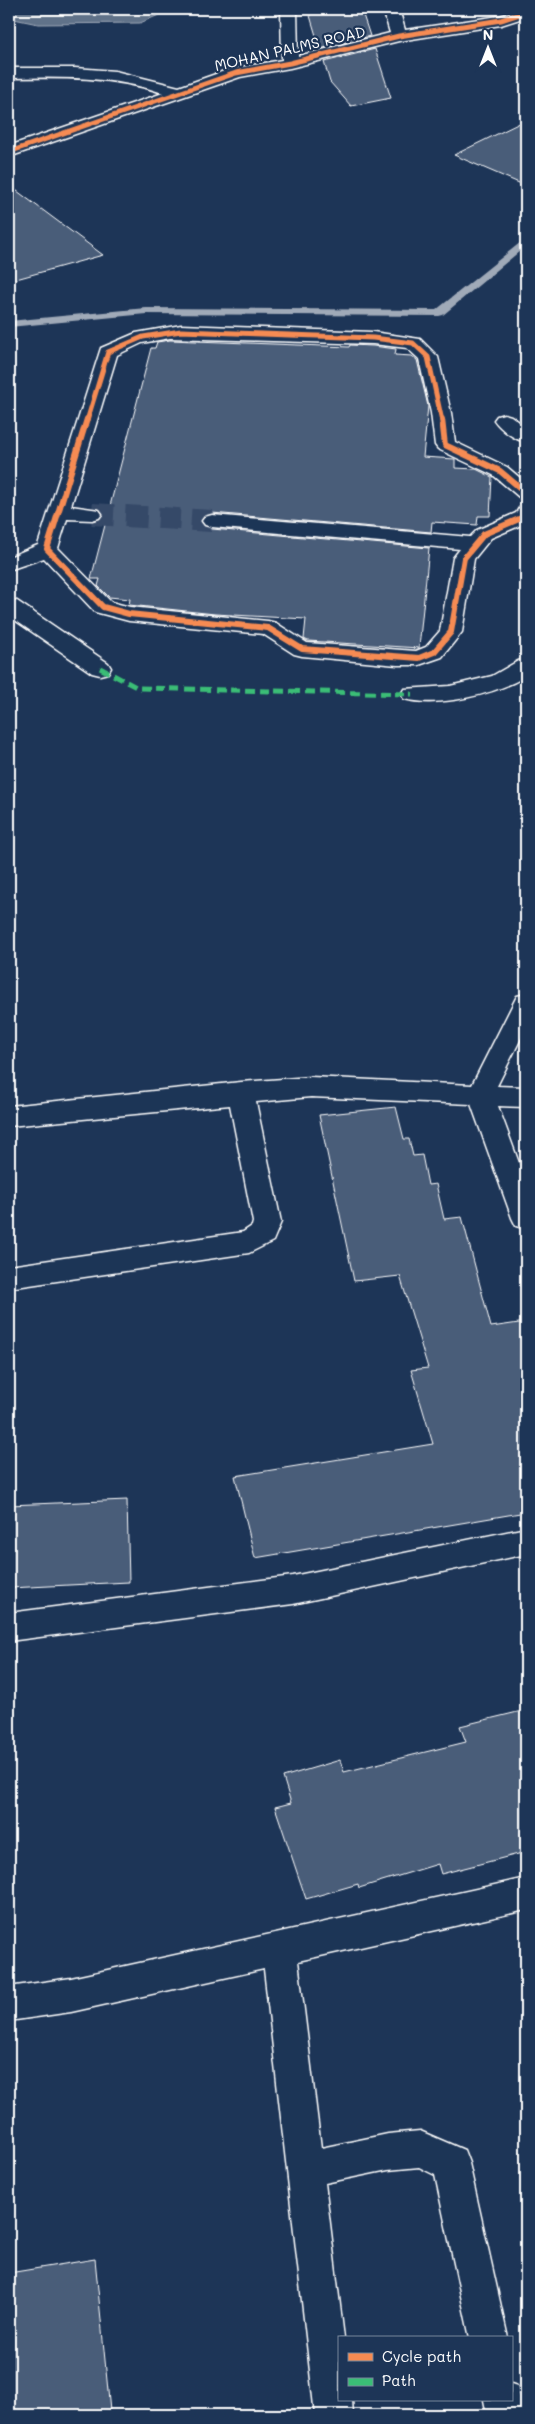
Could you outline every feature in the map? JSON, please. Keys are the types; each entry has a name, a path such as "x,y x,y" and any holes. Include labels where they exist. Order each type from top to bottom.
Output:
{"street":[{"path":"289,9 292,28 290,63"},
{"path":"391,9 399,36"},
{"name":"MOHAN PALMS ROAD","path":"9,152 236,73 290,63 399,36 501,20 526,12"},
{"path":"9,73 91,72 120,75 148,81 180,93"},
{"path":"47,549 108,352 129,339 156,333 181,331 373,338 413,343 428,357 442,413 445,445 500,471 526,493"},
{"path":"504,420 526,436"},
{"path":"58,512 92,514"},
{"path":"47,549 103,607 129,614 268,628 302,649 397,658 419,658 434,652 450,632 464,558 484,534 526,516 526,512"},
{"path":"212,521 476,544"},
{"path":"9,564 47,549"},
{"path":"9,606 100,668"},
{"path":"412,694 450,693 499,682 526,666"},
{"path":"526,1004 480,1094 526,1218"},
{"path":"9,1116 310,1086 526,1097"},
{"path":"9,1277 249,1242 263,1233 267,1222 241,1092"},
{"path":"9,1627 293,1590 526,1541"},
{"path":"9,2004 71,1995 526,1894"},
{"path":"279,1949 334,2415"},
{"path":"305,2169 388,2152 420,2149 451,2163 489,2336"},
{"path":"503,2402 506,2415"}],"water":[{"path":"9,9 173,9 140,23 38,24 9,18"}],"building":[{"path":"308,9 361,9 370,36 320,49"},
{"path":"375,49 391,98 351,106 330,82 324,62"},
{"path":"526,120 526,186 454,155"},
{"path":"9,185 103,255 9,281"},
{"path":"170,340 349,347 350,345 373,346 396,349 395,355 412,356 417,360 428,406 423,457 455,459 455,468 476,469 492,477 490,516 478,516 477,525 432,522 431,532 212,513 204,515 200,521 204,527 212,529 429,548 419,648 308,641 304,639 306,619 215,614 129,605 130,599 109,597 98,586 100,579 91,579 151,348 155,348 157,342"},
{"path":"396,1107 404,1139 409,1139 413,1156 422,1155 428,1185 436,1184 444,1219 462,1217 491,1327 526,1322 526,1512 255,1558 235,1476 433,1444 411,1370 428,1368 400,1276 354,1281 319,1115"},
{"path":"127,1500 129,1582 9,1588 9,1505"},
{"path":"526,1710 526,1852 441,1874 438,1864 359,1888 358,1884 306,1899 275,1807 291,1803 283,1777 340,1760 344,1772 466,1742 460,1726"},
{"path":"95,2259 110,2411 86,2415 9,2415 9,2273"}],"waterway":[{"path":"9,324 146,311 439,313 526,241"}],"tunnel":[{"path":"92,514 212,521"}],"marked path":[{"path":"100,668 138,688 412,694"}],"cycle path":[{"path":"9,152 236,73 290,63 399,36 501,20 526,12"},
{"path":"526,493 500,471 445,445 441,413 428,357 413,343 373,338 170,332 135,339 108,352 47,549 103,607 129,614 268,628 302,649 397,658 419,658 434,652 451,632 464,558 484,534 526,516 526,512"}]}
